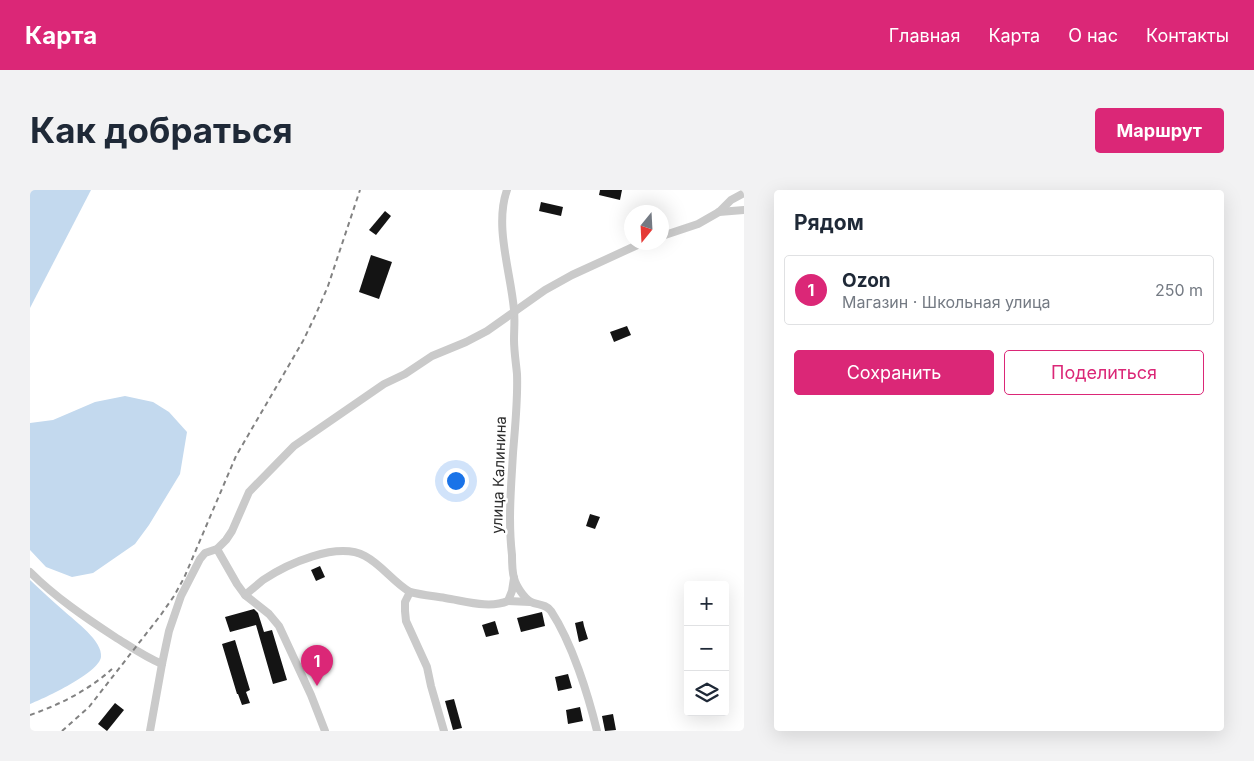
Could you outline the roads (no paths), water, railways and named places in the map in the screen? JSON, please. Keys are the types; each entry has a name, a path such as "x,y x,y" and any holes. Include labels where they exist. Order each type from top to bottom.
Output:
{"street":[{"name":"улица Калинина","path":"507,190 504,197 504,249 514,311 517,375 514,451 509,509 509,534 514,578 520,590 530,602 549,608 557,622 575,661 597,731"},
{"path":"669,234 698,224 719,212 730,200 744,193"},
{"path":"719,212 744,210"},
{"path":"150,731 169,631 181,596 200,559 205,553 217,549 232,531 250,492 294,446 384,384 432,356 487,331 545,290 572,275 627,250"},
{"path":"217,549 245,595 269,614 279,626 311,695 325,731"},
{"path":"245,595 264,580 300,560 330,552 344,551 354,552 370,559 401,587 410,592 467,602 494,604 530,602"},
{"path":"30,572 99,627 146,657 162,664"},
{"path":"508,602 514,578"},
{"path":"410,592 405,602 406,621 427,667 444,731"}],"water":[{"path":"30,190 91,190 30,308"},
{"path":"125,396 153,402 169,412 187,432 180,474 149,525 135,544 93,573 72,577 46,567 30,550 30,423 53,420 95,402"},
{"path":"30,580 93,638 98,644 101,657 98,663 82,677 59,691 30,704"}],"railway":[{"path":"62,731 89,707 160,616 184,578 236,456 303,341 316,314 328,286 360,190"},
{"path":"30,715 52,707 73,696 94,684 112,669"}],"place":[{"name":"Ozon","path":"317,686"}]}
